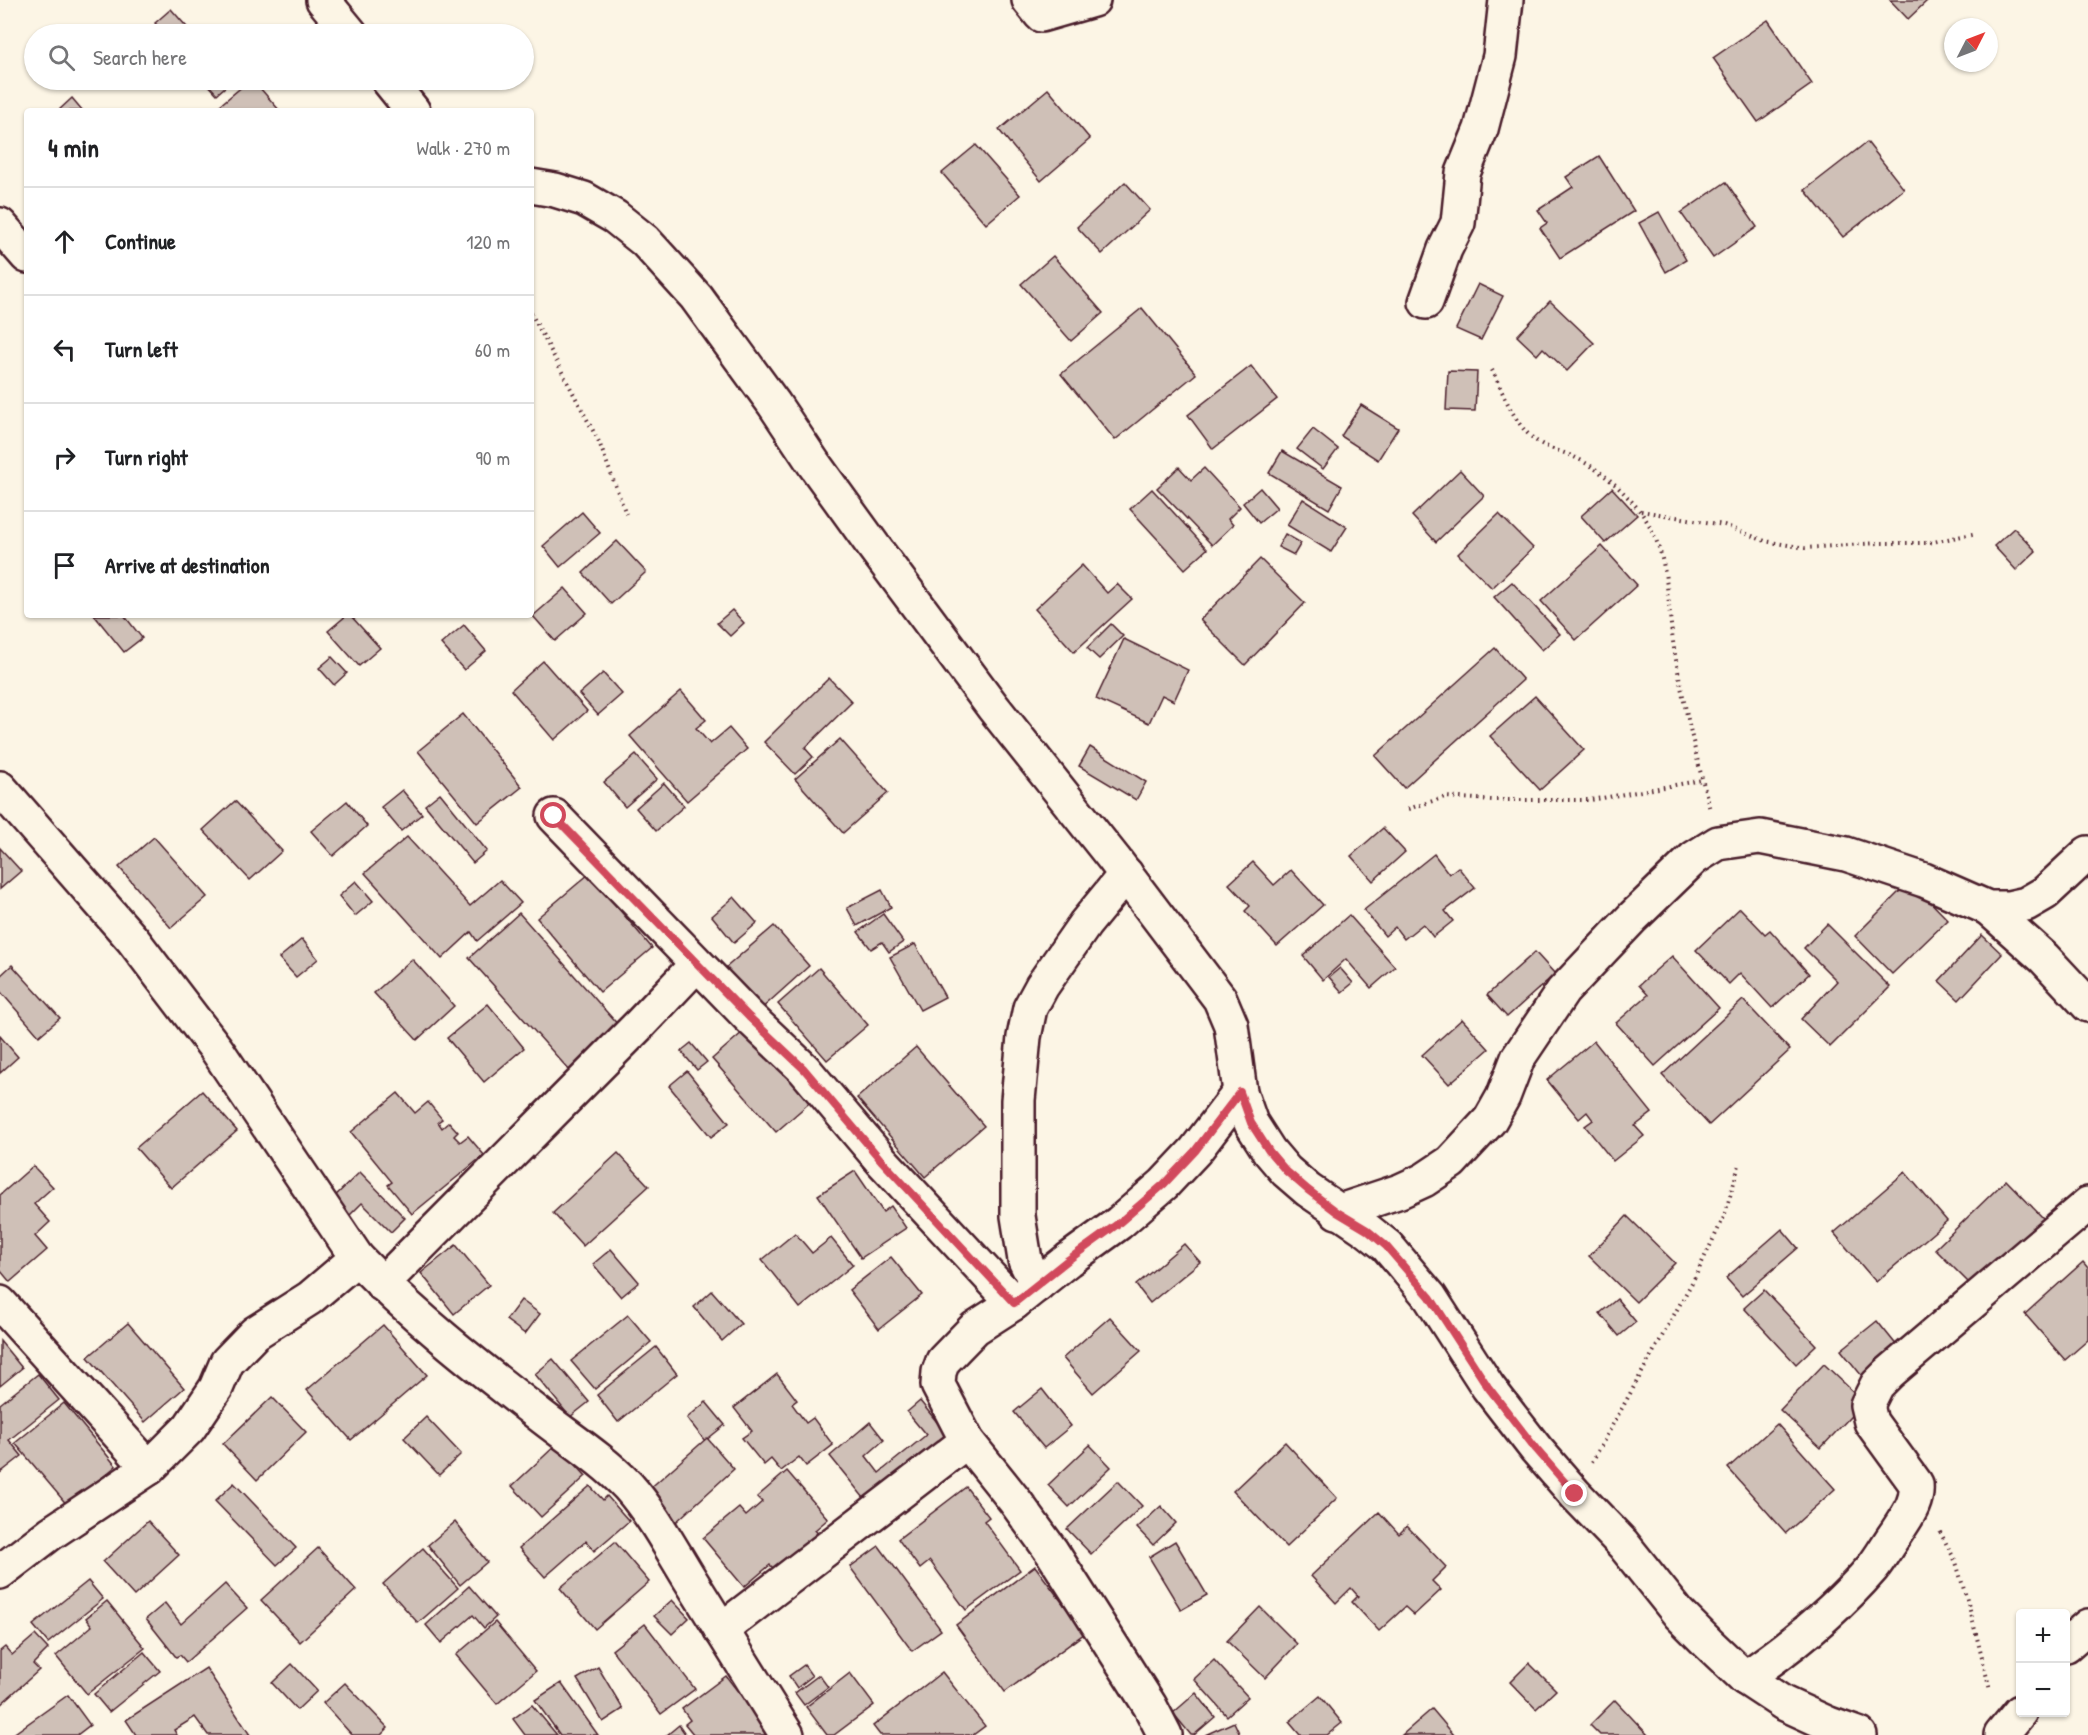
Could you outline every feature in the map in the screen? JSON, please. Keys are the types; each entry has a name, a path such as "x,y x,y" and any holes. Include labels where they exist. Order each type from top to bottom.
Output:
{"street":[{"path":"322,0 342,24"},
{"path":"1029,0 1041,15 1093,0"},
{"path":"1426,302 1445,249 1458,223 1463,172 1481,129 1500,56 1506,0"},
{"path":"396,90 411,108"},
{"path":"534,186 584,199 615,217 645,241 696,297 774,404 814,464 951,651 1126,874 1220,999 1231,1025 1240,1092 1251,1123 1269,1151 1286,1171 1337,1212 1367,1230 1386,1246 1430,1297 1488,1387 1536,1449 1623,1544 1679,1614 1745,1678 1783,1703 1860,1735"},
{"path":"0,225 24,253"},
{"path":"0,788 133,940 210,1041 357,1258 382,1284 487,1374 539,1415 580,1443 629,1488 657,1526 787,1735"},
{"path":"554,816 749,1017 804,1069 881,1160 1026,1294"},
{"path":"1337,1212 1400,1191 1424,1180 1458,1155 1490,1120 1503,1097 1518,1058 1563,991 1633,917 1694,858 1718,843 1760,837 1846,854 1924,880 1988,908 2044,958 2088,1005"},
{"path":"1988,908 2008,908 2026,904 2044,893 2088,853"},
{"path":"1026,1294 1025,1260 1018,1216 1018,1100 1024,1037 1030,1008 1042,986 1085,924 1126,874"},
{"path":"382,1284 697,964"},
{"path":"1166,1735 1052,1552 1016,1501 967,1442 938,1385 939,1372 943,1361 975,1328 1026,1294 1119,1223 1164,1184 1195,1151 1240,1092"},
{"path":"1745,1678 1782,1653 1833,1609 1874,1566 1913,1507 1917,1494 1916,1484 1871,1422 1867,1405 1877,1385 2088,1204"},
{"path":"0,1572 51,1533 149,1468 189,1428 216,1388 227,1362 255,1333 310,1298 357,1258"},
{"path":"0,1303 149,1468"},
{"path":"722,1630 967,1442"},
{"path":"2070,1642 2088,1626"},
{"path":"2001,1735 2016,1717"}],"path":[{"path":"534,319 599,441 626,514"},
{"path":"1492,370 1515,415 1533,439 1592,467 1626,495 1654,533 1664,564 1674,651 1718,843"},
{"path":"1640,511 1724,525 1766,541 1805,548 1878,543 1928,543 1977,533"},
{"path":"1408,809 1445,797 1492,800 1591,800 1703,780"},
{"path":"1575,1494 1694,1279 1724,1217 1739,1166"},
{"path":"1917,1494 1956,1562 1991,1696"}],"building":[{"path":"1890,0 1928,0 1908,19"},
{"path":"171,9 184,24 156,24"},
{"path":"1768,20 1812,84 1758,122 1713,58"},
{"path":"1048,89 1090,139 1041,181 999,130"},
{"path":"238,90 262,90 277,108 217,108"},
{"path":"72,98 80,108 61,108"},
{"path":"1867,142 1904,189 1843,237 1805,190"},
{"path":"976,145 1020,195 986,224 942,173"},
{"path":"1599,156 1634,211 1560,258 1540,228 1547,223 1538,210 1573,187 1566,177"},
{"path":"1125,182 1150,210 1102,254 1077,227"},
{"path":"1726,182 1757,227 1713,258 1681,213"},
{"path":"1659,212 1686,260 1666,272 1639,223"},
{"path":"1053,256 1103,313 1071,341 1021,284"},
{"path":"1478,284 1503,296 1481,340 1456,329"},
{"path":"1550,301 1594,343 1567,371 1543,348 1537,355 1517,336"},
{"path":"1142,308 1196,374 1115,440 1061,374"},
{"path":"1251,366 1277,399 1213,449 1188,415"},
{"path":"1448,371 1477,372 1475,411 1446,410"},
{"path":"1361,405 1398,428 1378,460 1341,436"},
{"path":"1313,429 1338,449 1323,469 1297,449"},
{"path":"1282,451 1342,486 1329,509 1269,473"},
{"path":"1179,467 1191,480 1204,468 1240,507 1228,519 1233,525 1212,545 1157,488"},
{"path":"1460,470 1484,496 1436,542 1412,516"},
{"path":"1260,488 1277,508 1259,523 1243,503"},
{"path":"1612,488 1637,515 1605,543 1581,516"},
{"path":"1152,489 1207,549 1185,569 1130,509"},
{"path":"1303,499 1347,527 1331,552 1287,525"},
{"path":"582,512 600,533 560,567 543,546"},
{"path":"1499,514 1533,548 1492,588 1458,554"},
{"path":"2014,528 2036,551 2016,570 1994,546"},
{"path":"1285,534 1301,543 1294,555 1278,547"},
{"path":"617,541 646,572 611,604 583,573"},
{"path":"1602,546 1637,585 1576,640 1541,601"},
{"path":"1260,559 1305,603 1245,665 1200,620"},
{"path":"1082,565 1107,593 1117,584 1132,599 1074,652 1035,609"},
{"path":"1512,582 1560,634 1542,650 1494,597"},
{"path":"565,588 587,613 555,641 534,615"},
{"path":"732,610 744,623 730,636 717,623"},
{"path":"96,618 126,618 142,638 124,652"},
{"path":"343,618 353,618 380,648 359,666 328,631"},
{"path":"1111,624 1123,636 1099,659 1087,648"},
{"path":"464,625 486,651 464,670 441,644"},
{"path":"1124,639 1188,670 1174,701 1162,695 1149,723 1096,699"},
{"path":"1495,648 1523,680 1404,788 1375,756"},
{"path":"332,657 347,673 334,685 319,668"},
{"path":"543,661 587,711 554,740 511,690"},
{"path":"603,673 622,694 598,715 579,694"},
{"path":"829,678 852,702 805,748 813,757 795,774 764,742"},
{"path":"681,691 706,720 696,728 710,744 729,728 747,749 687,801 630,736"},
{"path":"1535,696 1584,750 1540,790 1490,736"},
{"path":"463,714 522,787 477,823 418,751"},
{"path":"840,739 888,793 843,833 795,779"},
{"path":"1090,747 1146,782 1136,800 1079,766"},
{"path":"636,755 657,779 625,807 604,782"},
{"path":"664,783 684,806 656,831 636,808"},
{"path":"402,790 422,814 401,831 381,807"},
{"path":"440,793 487,851 473,863 425,805"},
{"path":"235,801 282,851 250,880 203,830"},
{"path":"347,801 367,826 333,856 311,831"},
{"path":"1383,828 1405,852 1373,881 1351,856"},
{"path":"154,837 207,897 171,928 119,867"},
{"path":"407,837 470,906 500,880 521,903 477,941 471,932 442,959 365,873"},
{"path":"0,848 21,871 0,889"},
{"path":"1434,854 1449,874 1458,867 1475,888 1445,911 1453,921 1433,937 1423,924 1404,939 1395,927 1385,936 1364,910"},
{"path":"1253,862 1274,885 1291,870 1323,905 1277,946 1245,911 1250,906 1229,884"},
{"path":"589,874 652,948 600,992 537,918"},
{"path":"356,881 373,901 355,916 339,896"},
{"path":"1910,881 1948,920 1892,974 1855,936"},
{"path":"882,890 891,907 857,926 847,908"},
{"path":"734,897 757,923 734,943 712,916"},
{"path":"1740,908 1765,934 1770,930 1809,974 1772,1008 1740,973 1729,984 1696,950"},
{"path":"519,913 620,1027 570,1071 469,958"},
{"path":"883,914 903,942 889,952 882,942 871,949 858,932"},
{"path":"1349,915 1395,967 1371,988 1346,959 1323,980 1303,956"},
{"path":"1827,924 1890,987 1830,1047 1801,1019 1837,981 1804,948"},
{"path":"774,926 809,966 759,1011 723,970"},
{"path":"1982,935 2002,954 1959,1000 1939,981"},
{"path":"302,939 318,959 296,977 279,958"},
{"path":"915,944 945,997 920,1010 890,957"},
{"path":"1535,952 1555,974 1507,1017 1487,995"},
{"path":"1672,956 1719,1008 1655,1066 1616,1023 1648,995 1639,985"},
{"path":"412,959 454,1006 417,1040 374,993"},
{"path":"12,965 60,1018 39,1036 0,991 0,976"},
{"path":"819,968 868,1025 827,1060 778,1004"},
{"path":"1340,968 1353,983 1342,992 1329,977"},
{"path":"1743,1000 1790,1050 1709,1125 1662,1075"},
{"path":"488,1004 524,1048 484,1082 447,1038"},
{"path":"1462,1019 1489,1049 1449,1084 1422,1055"},
{"path":"752,1024 815,1098 776,1132 712,1059"},
{"path":"0,1036 18,1057 0,1073"},
{"path":"1594,1041 1652,1113 1635,1126 1644,1136 1613,1161 1585,1126 1593,1120 1587,1112 1579,1119 1547,1080"},
{"path":"691,1043 707,1062 697,1070 681,1051"},
{"path":"916,1047 984,1126 925,1177 857,1098"},
{"path":"687,1071 729,1123 711,1137 669,1086"},
{"path":"202,1091 237,1131 171,1188 136,1148"},
{"path":"398,1093 415,1113 428,1102 442,1119 438,1122 442,1128 449,1122 458,1132 454,1136 460,1142 468,1136 484,1155 412,1214 388,1185 392,1182 351,1132"},
{"path":"618,1153 649,1186 583,1246 553,1213"},
{"path":"33,1166 53,1187 34,1204 50,1222 35,1236 47,1250 10,1282 0,1270 0,1195"},
{"path":"855,1171 883,1212 891,1206 906,1228 861,1258 818,1195"},
{"path":"360,1172 405,1218 391,1232 362,1203 348,1217 331,1200"},
{"path":"1905,1172 1947,1221 1876,1282 1834,1233"},
{"path":"2006,1180 2044,1219 1974,1288 1935,1249"},
{"path":"1627,1216 1675,1263 1636,1302 1589,1256"},
{"path":"1782,1229 1798,1248 1742,1296 1726,1278"},
{"path":"795,1233 812,1253 831,1238 853,1265 800,1308 762,1260"},
{"path":"1184,1244 1200,1262 1150,1303 1136,1285"},
{"path":"456,1245 489,1285 454,1314 421,1273"},
{"path":"611,1249 639,1282 621,1297 593,1264"},
{"path":"891,1257 922,1295 879,1329 849,1290"},
{"path":"2083,1262 2088,1268 2088,1340 2065,1360 2025,1314"},
{"path":"1764,1290 1816,1345 1796,1364 1744,1308"},
{"path":"712,1291 741,1324 722,1341 694,1307"},
{"path":"1617,1299 1636,1322 1619,1336 1600,1313"},
{"path":"521,1300 540,1314 525,1334 506,1320"},
{"path":"628,1315 651,1342 595,1389 571,1361"},
{"path":"1110,1317 1141,1351 1093,1393 1063,1358"},
{"path":"1877,1321 1902,1352 1866,1381 1841,1350"},
{"path":"128,1323 184,1388 145,1422 88,1357"},
{"path":"383,1325 427,1375 351,1440 307,1390"},
{"path":"0,1341 22,1368 0,1386"},
{"path":"656,1347 677,1374 618,1422 597,1395"},
{"path":"553,1359 589,1402 570,1417 535,1374"},
{"path":"1824,1364 1864,1402 1821,1448 1780,1410"},
{"path":"38,1374 59,1400 9,1440 22,1456 0,1473 0,1404"},
{"path":"777,1374 797,1400 792,1404 806,1423 813,1418 833,1445 806,1466 799,1457 781,1471 771,1459 764,1465 742,1438 752,1431 734,1408"},
{"path":"1042,1389 1071,1426 1044,1448 1014,1412"},
{"path":"272,1397 306,1432 257,1480 223,1444"},
{"path":"920,1401 949,1437 868,1503 830,1456 870,1422 884,1440 866,1456 879,1473 926,1435 907,1412"},
{"path":"706,1402 725,1425 705,1441 687,1418"},
{"path":"64,1403 116,1466 68,1506 15,1443"},
{"path":"426,1417 461,1454 439,1475 404,1438"},
{"path":"1777,1424 1835,1489 1786,1533 1728,1468"},
{"path":"707,1438 734,1469 676,1522 648,1490"},
{"path":"1285,1442 1337,1498 1286,1547 1233,1491"},
{"path":"557,1444 586,1476 541,1517 512,1486"},
{"path":"1090,1445 1111,1467 1069,1507 1048,1485"},
{"path":"787,1471 828,1519 815,1530 821,1537 778,1573 770,1565 744,1587 703,1538 739,1508 746,1516 762,1502 757,1497"},
{"path":"1118,1481 1142,1506 1091,1554 1067,1529"},
{"path":"234,1483 296,1548 277,1565 215,1501"},
{"path":"590,1486 603,1500 607,1496 629,1521 594,1551 586,1541 545,1577 519,1548"},
{"path":"966,1487 989,1517 984,1521 1020,1570 966,1610 930,1561 920,1569 898,1539"},
{"path":"1161,1506 1176,1523 1153,1545 1137,1528"},
{"path":"1379,1512 1399,1534 1407,1526 1446,1567 1432,1581 1441,1590 1414,1615 1405,1607 1379,1631 1352,1602 1358,1596 1351,1588 1336,1603 1311,1576"},
{"path":"148,1521 179,1555 134,1596 103,1562"},
{"path":"455,1522 487,1562 460,1585 428,1545"},
{"path":"1175,1541 1207,1595 1181,1610 1149,1557"},
{"path":"615,1542 649,1582 595,1629 560,1588"},
{"path":"879,1546 941,1630 912,1651 850,1567"},
{"path":"318,1548 356,1590 300,1642 261,1600"},
{"path":"423,1548 458,1588 418,1623 383,1584"},
{"path":"1035,1566 1085,1633 1005,1692 956,1625"},
{"path":"88,1581 103,1599 48,1643 33,1625"},
{"path":"225,1584 247,1608 186,1662 180,1655 176,1657 146,1619 165,1603 181,1624"},
{"path":"469,1586 496,1617 484,1628 473,1615 441,1643 426,1625"},
{"path":"672,1600 689,1618 672,1634 654,1616"},
{"path":"107,1601 145,1648 87,1694 56,1656 92,1626 86,1618"},
{"path":"1260,1607 1297,1644 1265,1678 1227,1641"},
{"path":"495,1622 536,1671 497,1704 456,1655"},
{"path":"645,1624 695,1689 661,1714 612,1650"},
{"path":"35,1635 48,1649 33,1664 39,1670 0,1705 0,1651 5,1647 12,1655"},
{"path":"144,1652 160,1671 109,1712 94,1694"},
{"path":"1214,1660 1248,1697 1227,1716 1194,1679"},
{"path":"1529,1663 1556,1690 1536,1709 1510,1682"},
{"path":"292,1664 317,1691 297,1710 272,1683"},
{"path":"804,1665 812,1676 797,1688 789,1676"},
{"path":"598,1667 623,1709 603,1722 577,1679"},
{"path":"206,1668 250,1735 208,1735 195,1717 174,1730 177,1735 136,1735 126,1720"},
{"path":"942,1672 985,1726 973,1735 880,1735 873,1726"},
{"path":"850,1673 874,1705 834,1735 827,1735 806,1707"},
{"path":"819,1675 828,1687 804,1705 795,1693"},
{"path":"726,1676 771,1735 694,1735 685,1724 690,1720 682,1709"},
{"path":"345,1683 388,1728 381,1735 352,1735 323,1703"},
{"path":"561,1683 598,1735 560,1735 535,1700"},
{"path":"1196,1693 1215,1717 1191,1735 1173,1713"},
{"path":"68,1695 90,1725 77,1735 12,1735"},
{"path":"1320,1696 1342,1723 1327,1735 1300,1735 1289,1722"},
{"path":"1615,1700 1648,1735 1600,1735 1590,1725"},
{"path":"532,1705 557,1735 525,1735 513,1719"},
{"path":"1432,1709 1454,1735 1402,1735"},
{"path":"1234,1722 1240,1735 1205,1735"},
{"path":"679,1725 686,1735 667,1735"}],"route":[{"path":"554,816 749,1017 804,1069 881,1160 1014,1303 1119,1223 1164,1184 1195,1151 1240,1092 1251,1123 1269,1151 1286,1171 1308,1190 1337,1212 1367,1230 1386,1246 1430,1297 1488,1387 1536,1449 1575,1494"}]}
